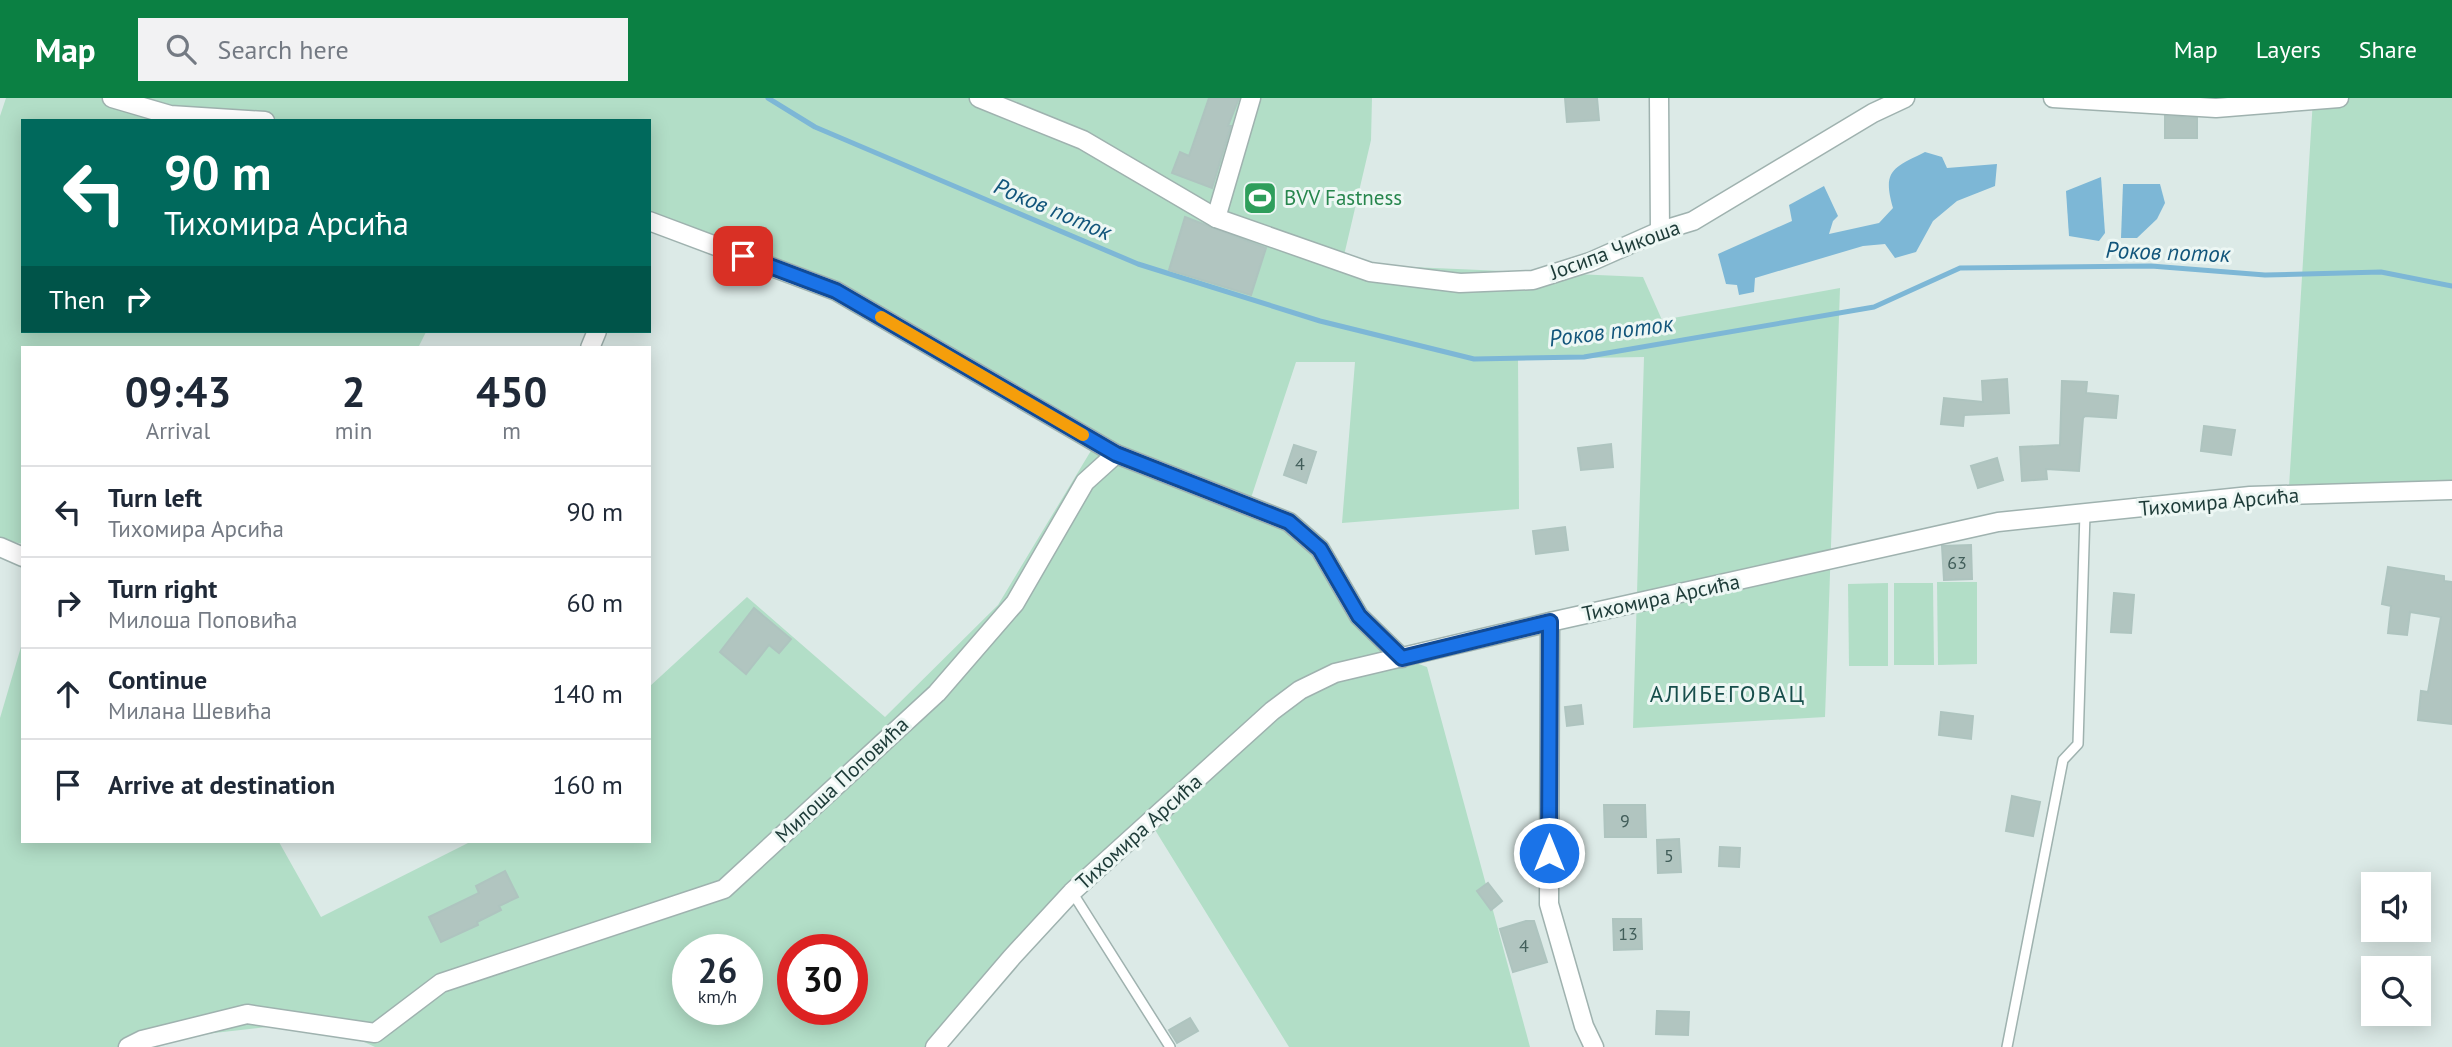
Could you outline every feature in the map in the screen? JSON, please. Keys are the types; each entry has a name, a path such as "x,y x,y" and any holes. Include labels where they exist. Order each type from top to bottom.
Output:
{"street":[{"path":"112,98 170,115 233,119"},
{"name":"Јосипа Чикоша","path":"979,98 1083,140 1216,218 1370,272 1460,283 1533,280 1590,262 1660,231 1693,221 1873,113 1905,98"},
{"path":"1216,218 1251,98"},
{"path":"1659,98 1660,231"},
{"path":"2053,98 2216,108 2339,98"},
{"path":"651,222 836,291 1116,454 1289,522 1320,549 1359,616 1402,658"},
{"name":"Милоша Поповића","path":"128,1047 142,1040 247,1014 375,1033 441,983 724,889 937,693 1015,603 1085,482 1116,454"},
{"name":"Тихомира Арсића","path":"935,1047 1072,892 1272,711 1300,690 1335,673 1998,522 2250,496 2452,490"},
{"path":"0,547 21,556"},
{"path":"1550,622 1549,905 1584,1026 1594,1047"}],"lane":[{"path":"2007,1047 2063,760 2078,744 2085,513"},
{"path":"1072,892 1170,1047"}],"green space":[{"path":"6,98 1372,98 1371,140 1342,264 1643,277 1662,320 1840,288 1825,717 1633,728 1644,357 1518,359 1519,509 1342,523 1355,362 1296,362 1250,501 1318,535 1391,654 1427,667 1530,1047 1289,1047 1152,825 1018,961 947,1047 375,1047 319,1021 179,1037 155,1047 0,1047 0,718 21,647 21,843 280,843 321,917 468,843 651,843 651,685 747,597 885,717 998,605 1095,444 843,289 651,215 651,119 21,119 21,333 426,333 419,346 21,346 21,544 0,539 0,116"},
{"path":"2226,98 2452,98 2452,481 2289,487 2313,99 2227,105"},
{"path":"1937,582 1977,582 1977,664 1938,665"},
{"path":"1888,583 1888,666 1849,666 1848,584"},
{"path":"1894,583 1933,583 1934,665 1894,665"}],"water":[{"path":"1925,152 1942,157 1947,168 1997,164 1995,186 1957,201 1933,221 1916,252 1895,258 1885,244 1863,246 1755,278 1754,292 1739,295 1737,285 1726,284 1718,254 1792,221 1789,205 1824,186 1838,216 1833,221 1829,234 1879,223 1893,208 1889,185 1893,172 1905,162"},
{"path":"2101,177 2105,233 2099,241 2069,236 2066,191"},
{"path":"2123,184 2160,184 2165,203 2157,219 2137,238 2121,238"}],"building":[{"path":"1209,98 1239,98 1228,126 1231,126 1212,188 1172,173 1180,152 1189,156"},
{"path":"1565,98 1597,98 1599,120 1567,122"},
{"path":"2165,116 2197,118 2197,138 2165,138"},
{"path":"1185,217 1266,248 1251,295 1169,270"},
{"path":"2007,379 2009,413 1964,415 1963,426 1941,424 1944,398 1983,402 1982,381"},
{"path":"2062,381 2087,382 2086,393 2118,396 2116,418 2083,418 2079,471 2046,469 2047,479 2022,481 2020,447 2060,445"},
{"path":"2204,426 2235,430 2231,455 2201,451"},
{"path":"1611,444 1613,467 1581,470 1578,448"},
{"path":"1294,445 1316,452 1306,483 1284,475"},
{"path":"1997,458 2003,480 1978,488 1971,466"},
{"path":"1565,527 1568,550 1536,554 1533,531"},
{"path":"1971,545 1972,579 1944,580 1942,546"},
{"path":"2388,567 2444,576 2444,581 2452,582 2452,724 2418,720 2421,691 2428,692 2441,617 2410,612 2407,635 2388,633 2391,606 2382,604"},
{"path":"2114,593 2134,595 2131,633 2111,632"},
{"path":"754,608 791,639 779,653 769,645 746,674 720,652"},
{"path":"1581,705 1583,724 1567,726 1565,707"},
{"path":"1941,712 1973,716 1971,739 1939,735"},
{"path":"2012,796 2040,802 2033,836 2006,831"},
{"path":"1604,805 1645,805 1646,837 1605,837"},
{"path":"1679,839 1681,872 1658,873 1657,840"},
{"path":"1720,847 1740,848 1739,867 1719,866"},
{"path":"505,871 518,897 499,906 501,910 477,922 478,925 441,942 429,917 479,893 476,886"},
{"path":"1488,883 1502,901 1491,910 1477,891"},
{"path":"1613,919 1641,919 1642,949 1614,950"},
{"path":"1534,921 1547,962 1513,972 1500,929"},
{"path":"1657,1011 1689,1012 1688,1035 1656,1034"},
{"path":"1190,1018 1198,1031 1177,1043 1169,1030"}],"waterway":[{"name":"Роков поток","path":"768,98 815,127 1138,264 1320,321 1474,359 1584,357 1874,307 1960,268 2151,266 2265,275 2381,272 2452,286"}],"slow traffic":[{"path":"881,317 1083,435"}],"place":[{"name":"BVV Fastness","path":"1260,198"}],"district":[{"name":"АЛИБЕГОВАЦ","path":"1728,694"}],"route":[{"path":"743,256 836,291 1116,454 1289,522 1320,549 1359,616 1402,658 1550,622 1549,853"}]}
